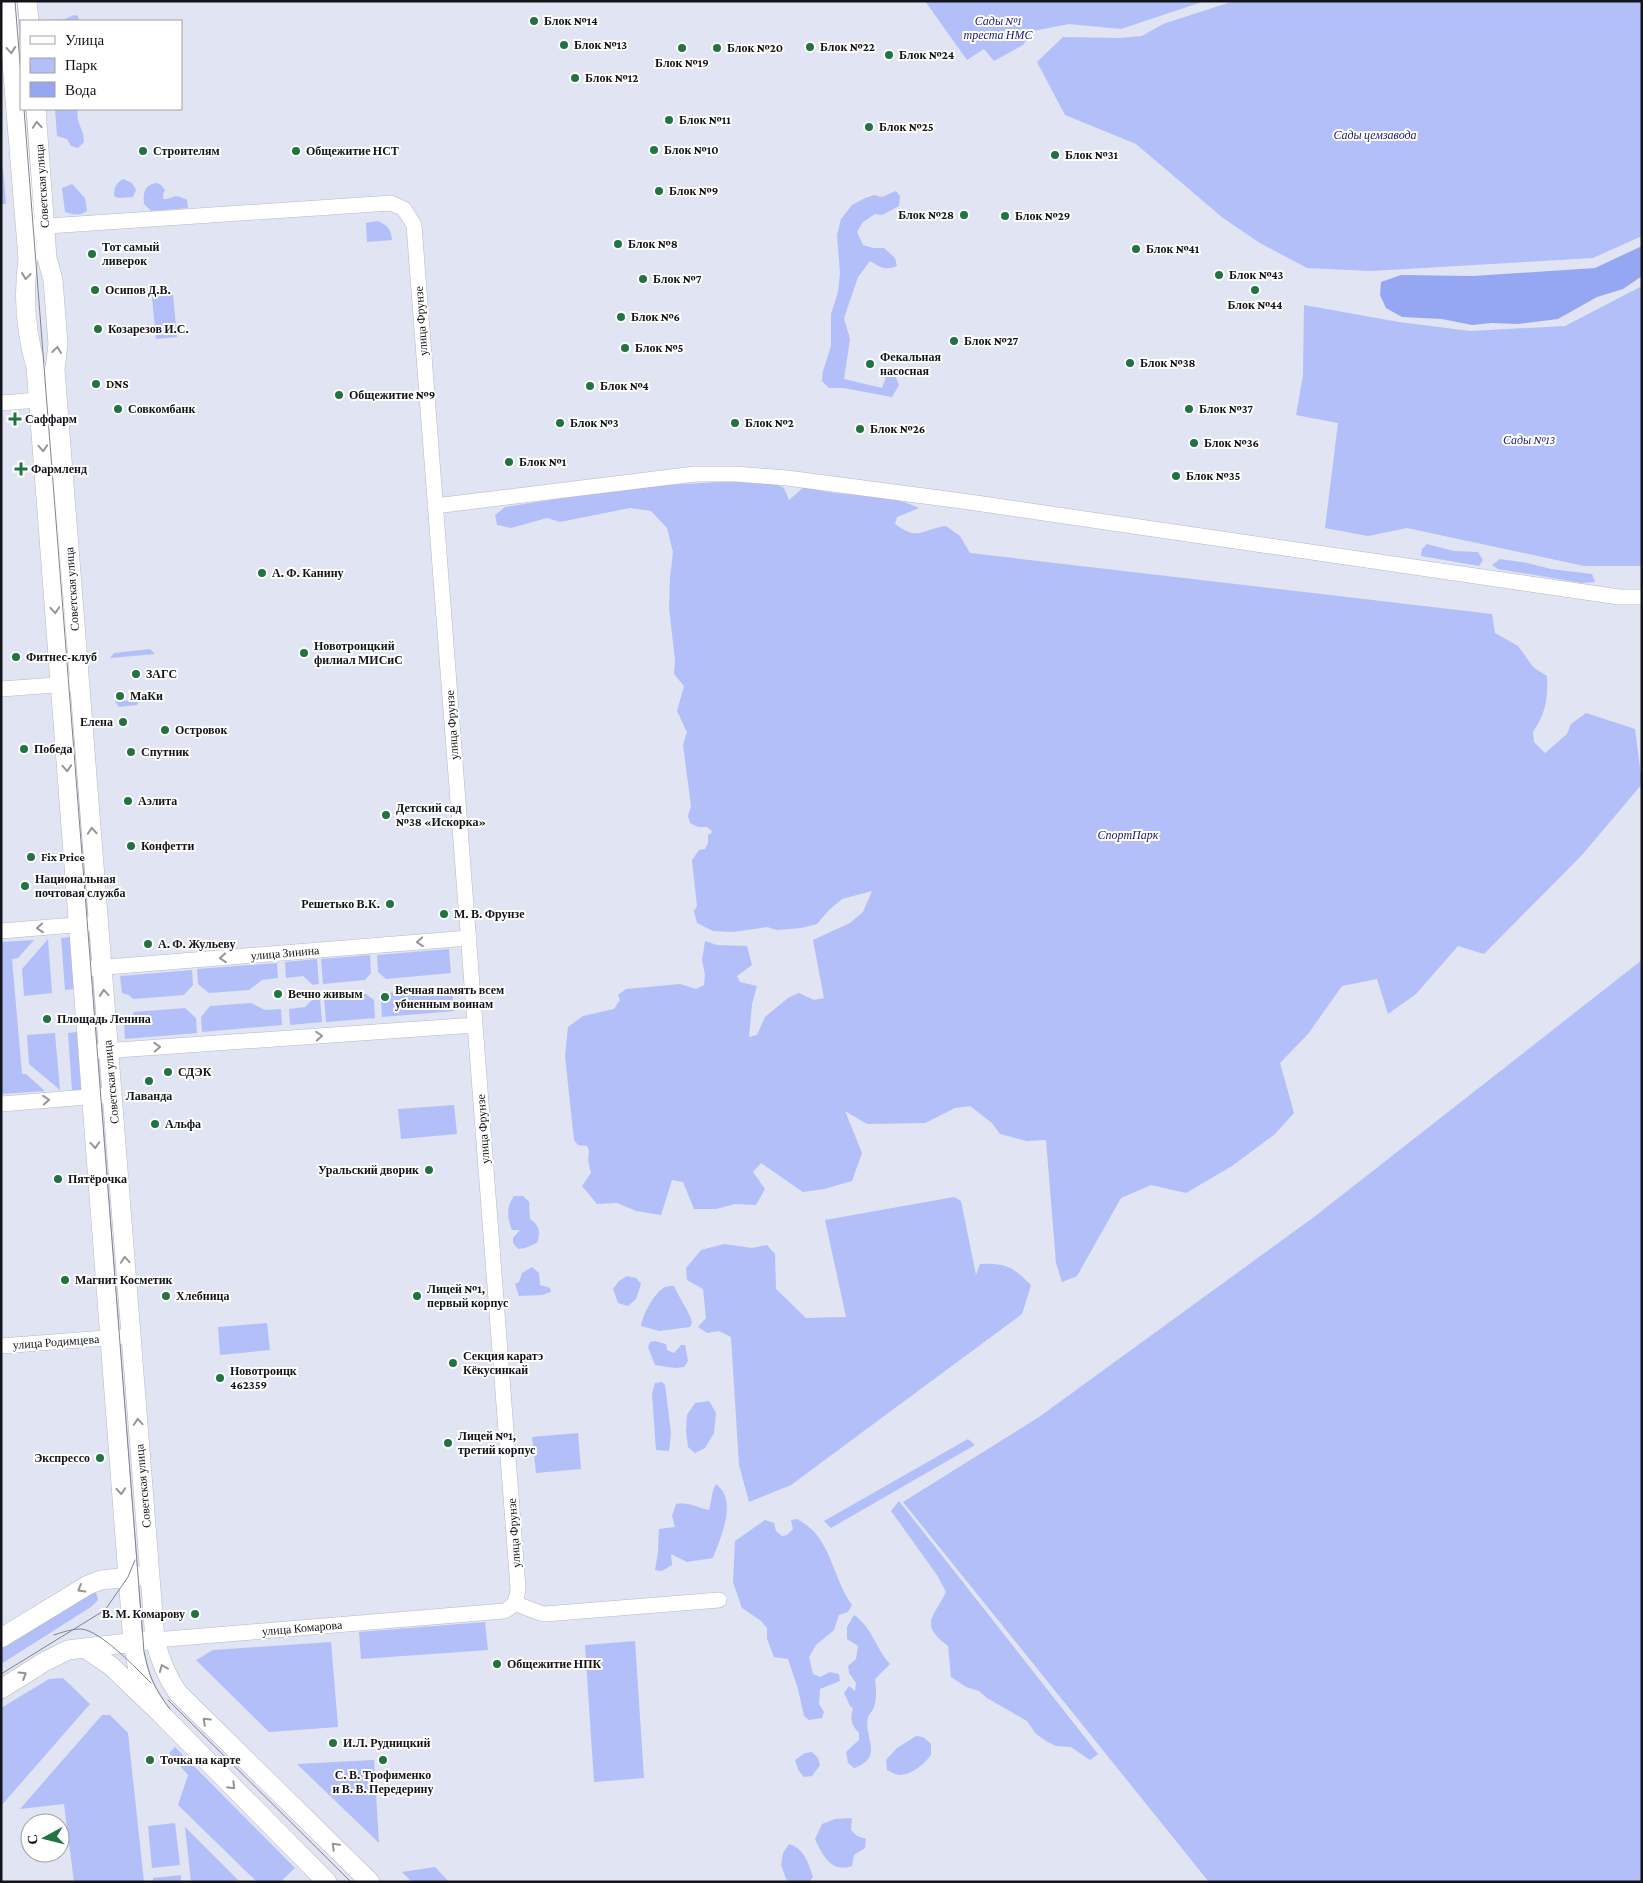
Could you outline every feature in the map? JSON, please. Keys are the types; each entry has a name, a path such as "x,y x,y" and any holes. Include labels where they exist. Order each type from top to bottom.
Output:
{"main road":[{"name":"Советская улица","path":"7,1 26,227 28,259 25,283 30,346 48,399 80,683 155,1640 168,1678 178,1694 370,1882"},
{"path":"27,1 29,20"},
{"name":"Советская улица","path":"36,110 47,258 53,280 58,344 48,399 60,684 133,1642 143,1685 161,1714"},
{"path":"1,1638 88,1585 101,1580 150,1575"},
{"name":"улица Комарова","path":"1,1689 44,1662 77,1649 155,1640"},
{"name":"Советская улица","path":"77,1649 111,1666 327,1882"}],"street":[{"name":"улица Фрунзе","path":"26,227 391,203 404,209 414,225 518,1588 514,1604"},
{"path":"1,403 48,399"},
{"path":"435,506 695,474 735,474 786,478 962,501 1619,597 1642,597"},
{"path":"1,689 80,683"},
{"path":"1,931 99,923"},
{"name":"улица Зинина","path":"82,969 468,938"},
{"path":"88,1052 475,1025"},
{"path":"1,1104 112,1095"},
{"name":"улица Родимцева","path":"1,1346 131,1336"},
{"path":"514,1604 545,1614 719,1600"},
{"name":"улица Комарова","path":"155,1640 504,1611 512,1608 514,1604"}],"green space":[{"name":"Сады №1 треста НМС","path":"925,1 1205,1 1121,29 1069,24 1033,31 1023,45 994,61 984,49 967,60"},
{"name":"Сады цемзавода","path":"1234,1 1642,1 1642,236 1593,258 1371,271 1307,268 1260,243 1223,218 1136,144 1065,115 1037,62 1063,37 1119,38 1142,36 1163,24"},
{"path":"74,15 78,16 79,20 47,20 65,19"},
{"path":"55,110 78,110 77,114 84,142 78,148 71,146 67,139 57,136"},
{"path":"1,169 3,169 6,204 1,204"},
{"path":"123,179 132,183 136,190 133,197 118,198 114,196 116,186"},
{"path":"157,183 165,190 163,199 176,196 182,198 187,200 188,208 151,211 144,204 144,193 149,185"},
{"path":"72,184 85,198 87,211 82,214 65,212 62,188"},
{"path":"896,191 900,196 899,206 882,215 875,214 863,222 857,232 863,245 873,248 884,248 895,258 897,266 883,268 870,261 858,277 844,318 850,339 844,379 882,388 886,377 895,375 899,385 892,397 843,388 829,388 822,381 823,371 831,346 831,314 838,292 840,273 837,235 841,219 852,205 865,198 874,195 882,197"},
{"path":"378,221 388,228 392,240 367,242 366,223"},
{"name":"Сады №13","path":"1642,286 1642,566 1584,566 1407,528 1368,536 1325,528 1338,423 1296,415 1303,375 1304,305 1399,322 1470,331 1565,326"},
{"path":"173,295 177,337 156,339 152,297"},
{"name":"СпортПарк","path":"751,480 771,482 784,488 789,500 805,486 833,493 906,502 919,508 897,517 895,524 916,533 946,526 960,536 970,553 1492,614 1495,633 1518,646 1534,668 1547,676 1545,705 1541,718 1533,732 1534,742 1545,753 1567,734 1571,724 1586,713 1635,729 1642,784 1582,855 1484,954 1458,946 1416,994 1388,1014 1377,979 1342,986 1308,1034 1280,1063 1294,1113 1275,1134 1232,1166 1186,1193 1151,1185 1121,1198 1077,1276 1062,1282 1056,1263 1046,1140 1027,1141 1000,1134 992,1123 970,1106 955,1108 925,1123 867,1124 845,1111 862,1153 852,1181 824,1189 803,1192 761,1163 753,1172 765,1189 756,1205 735,1204 716,1209 694,1209 683,1182 672,1180 661,1215 636,1211 617,1203 597,1204 582,1186 591,1173 588,1160 589,1150 587,1146 578,1145 574,1140 565,1056 568,1027 583,1016 614,1009 620,1000 618,995 626,989 680,984 696,989 704,985 705,975 702,960 705,941 717,945 747,946 752,965 737,976 740,982 757,986 752,1004 749,1037 757,1035 765,1017 788,998 799,993 814,1000 824,998 813,940 850,923 863,912 872,891 842,899 817,924 801,928 777,930 767,927 733,932 713,931 697,923 694,911 697,906 692,860 699,850 705,849 708,843 708,835 713,832 707,827 698,827 690,823 688,816 691,806 683,745 687,732 677,711 684,686 674,674 675,660 669,608 673,552 667,528 651,511 630,508 560,522 547,518 511,528 497,525 495,515 505,507 635,487"},
{"path":"1427,544 1454,551 1478,552 1483,560 1479,566 1421,556 1422,549"},
{"path":"1500,559 1551,569 1592,574 1595,582 1582,583 1498,569 1492,565"},
{"path":"150,649 155,654 110,658 114,653"},
{"path":"140,699 137,705 119,707 115,702"},
{"path":"70,937 74,989 65,990 61,938"},
{"path":"48,939 52,993 24,996 22,969"},
{"path":"34,940 18,958 12,959 22,1074 26,1074 45,1091 1,1094 1,942"},
{"path":"449,949 451,973 386,979 378,972 377,955"},
{"path":"370,955 371,973 365,980 323,984 321,959"},
{"path":"317,959 319,984 313,985 303,976 286,978 285,962"},
{"path":"1642,960 1642,1882 1209,1882 903,1502 1039,1417 1314,1217"},
{"path":"277,963 278,978 262,980 249,990 209,993 198,984 197,969"},
{"path":"192,970 193,985 184,995 133,999 129,995 122,993 120,976"},
{"path":"452,987 454,1011 382,1017 381,1000 386,999 387,993"},
{"path":"366,994 374,1000 375,1018 326,1022 324,997"},
{"path":"314,998 320,998 322,1022 290,1025 289,1009 305,1007"},
{"path":"251,1003 265,1010 281,1009 282,1025 202,1032 201,1017 210,1006"},
{"path":"185,1008 196,1018 197,1033 125,1039 124,1021 131,1018 134,1012"},
{"path":"77,1032 81,1090 72,1091 68,1033"},
{"path":"55,1033 60,1090 29,1064 27,1035"},
{"path":"454,1105 457,1134 401,1139 398,1109"},
{"path":"514,1196 523,1196 529,1202 530,1219 537,1226 539,1232 537,1243 518,1249 513,1243 513,1238 520,1230 512,1230 508,1217 510,1204"},
{"path":"954,1197 961,1201 976,1275 980,1264 1003,1265 1014,1270 1031,1285 1022,1314 791,1485 749,1502 739,1465 731,1337 719,1331 707,1333 698,1327 706,1318 703,1289 687,1280 686,1268 701,1250 724,1244 752,1248 767,1245 775,1254 776,1289 806,1318 846,1317 825,1220"},
{"path":"532,1267 539,1273 540,1285 550,1288 551,1292 542,1295 519,1296 515,1284 519,1282 522,1273"},
{"path":"627,1276 636,1278 641,1284 636,1299 628,1306 618,1303 613,1289 619,1281"},
{"path":"674,1286 691,1319 690,1327 659,1331 641,1326 647,1310 657,1294 665,1287"},
{"path":"267,1323 270,1350 220,1355 218,1327"},
{"path":"655,1341 666,1344 667,1350 674,1353 681,1345 685,1345 688,1361 684,1367 675,1368 655,1365 648,1347 650,1342"},
{"path":"662,1382 665,1385 671,1433 669,1451 656,1450 652,1394 655,1383"},
{"path":"709,1401 716,1413 714,1433 705,1448 695,1453 688,1447 687,1415 695,1403"},
{"path":"578,1433 581,1469 536,1473 532,1437"},
{"path":"968,1439 975,1445 831,1528 824,1521"},
{"path":"716,1484 723,1491 727,1509 726,1519 713,1558 687,1562 671,1554 672,1565 662,1571 655,1570 659,1529 675,1527 672,1516 676,1504 689,1504 709,1510"},
{"path":"899,1501 1098,1754 1090,1760 1071,1747 1056,1746 1046,1741 1036,1734 1027,1721 987,1698 979,1691 966,1687 951,1677 948,1646 939,1638 931,1626 933,1615 946,1592 937,1575 891,1511"},
{"path":"797,1519 812,1530 822,1542 842,1588 852,1605 848,1612 839,1615 834,1630 816,1645 809,1657 813,1674 820,1677 830,1672 839,1674 840,1681 820,1689 819,1704 824,1712 822,1718 809,1720 804,1716 798,1689 788,1659 774,1657 767,1639 767,1628 761,1621 742,1608 733,1582 735,1541 765,1520 774,1523 776,1531 782,1536 787,1535 793,1529 791,1520"},
{"path":"95,1589 98,1600 91,1607 1,1664 1,1644"},
{"path":"854,1615 870,1632 890,1664 875,1679 876,1700 874,1708 868,1717 867,1724 871,1746 869,1758 863,1764 854,1768 848,1763 846,1752 859,1740 859,1733 852,1722 853,1708 850,1706 844,1693 849,1686 855,1691 856,1683 849,1673 848,1666 856,1659 858,1646 847,1639 847,1627"},
{"path":"485,1622 488,1650 361,1659 359,1632"},
{"path":"635,1641 644,1778 594,1782 585,1645"},
{"path":"331,1642 338,1727 269,1732 196,1660 213,1650"},
{"path":"63,1678 90,1704 1,1806 1,1708 49,1679"},
{"path":"102,1715 110,1715 128,1733 144,1882 74,1882 70,1851 70,1813 65,1813 64,1804 20,1809"},
{"path":"916,1736 923,1737 931,1744 931,1755 917,1768 904,1775 897,1775 887,1770 886,1760 897,1748"},
{"path":"175,1747 295,1868 280,1882 257,1882 178,1805 188,1775 169,1753"},
{"path":"812,1752 818,1758 820,1765 812,1776 804,1777 799,1771 795,1760 805,1753"},
{"path":"374,1760 379,1843 297,1764"},
{"path":"852,1818 851,1830 857,1836 866,1839 865,1848 854,1855 852,1866 838,1867 829,1862 815,1839 822,1824 835,1819"},
{"path":"175,1823 180,1865 152,1868 148,1826"},
{"path":"185,1827 240,1882 191,1882"},
{"path":"789,1844 799,1849 805,1857 813,1877 809,1882 791,1882 786,1879 781,1865 783,1853"},
{"path":"435,1867 449,1882 412,1882 402,1872"},
{"path":"181,1875 181,1882 153,1882 153,1878"}],"water":[{"path":"1642,246 1642,276 1623,289 1597,297 1558,319 1518,324 1492,323 1472,325 1442,319 1402,317 1386,308 1380,295 1381,282 1401,275 1473,276 1595,268"}],"tram line":[{"path":"15,1 20,64"},
{"path":"24,110 144,1652 153,1682 170,1709"},
{"path":"1,1674 105,1610 128,1577 135,1560"},
{"path":"54,1635 81,1629 89,1631 118,1651 151,1683"},
{"path":"168,1700 351,1882"}],"place":[{"name":"Блок №14","path":"534,21"},
{"name":"Блок №13","path":"564,45"},
{"name":"Блок №22","path":"810,47"},
{"name":"Блок №19","path":"682,48"},
{"name":"Блок №20","path":"717,48"},
{"name":"Блок №24","path":"889,55"},
{"name":"Блок №12","path":"575,78"},
{"name":"Блок №11","path":"669,120"},
{"name":"Блок №25","path":"869,127"},
{"name":"Блок №10","path":"654,150"},
{"name":"Строителям","path":"143,151"},
{"name":"Общежитие НСТ","path":"296,151"},
{"name":"Блок №31","path":"1055,155"},
{"name":"Блок №9","path":"659,191"},
{"name":"Блок №28","path":"964,215"},
{"name":"Блок №29","path":"1005,216"},
{"name":"Блок №8","path":"618,244"},
{"name":"Блок №41","path":"1136,249"},
{"name":"Тот самый ливерок","path":"92,254"},
{"name":"Блок №43","path":"1219,275"},
{"name":"Блок №7","path":"643,279"},
{"name":"Осипов Д.В.","path":"95,290"},
{"name":"Блок №44","path":"1255,290"},
{"name":"Блок №6","path":"621,317"},
{"name":"Козарезов И.С.","path":"98,329"},
{"name":"Блок №27","path":"954,341"},
{"name":"Блок №5","path":"625,348"},
{"name":"Блок №38","path":"1130,363"},
{"name":"Фекальная насосная","path":"870,364"},
{"name":"DNS","path":"96,384"},
{"name":"Блок №4","path":"590,386"},
{"name":"Общежитие №9","path":"339,395"},
{"name":"Совкомбанк","path":"118,409"},
{"name":"Блок №37","path":"1189,409"},
{"name":"Саффарм","path":"15,419"},
{"name":"Блок №3","path":"560,423"},
{"name":"Блок №2","path":"735,423"},
{"name":"Блок №26","path":"860,429"},
{"name":"Блок №36","path":"1194,443"},
{"name":"Блок №1","path":"509,462"},
{"name":"Фармленд","path":"21,469"},
{"name":"Блок №35","path":"1176,476"},
{"name":"А. Ф. Канину","path":"262,573"},
{"name":"Новотроицкий филиал МИСиС","path":"304,653"},
{"name":"Фитнес-клуб","path":"16,657"},
{"name":"ЗАГС","path":"136,674"},
{"name":"МаКи","path":"120,696"},
{"name":"Елена","path":"123,722"},
{"name":"Островок","path":"165,730"},
{"name":"Победа","path":"24,749"},
{"name":"Спутник","path":"131,752"},
{"name":"Аэлита","path":"128,801"},
{"name":"Детский сад №38 «Искорка»","path":"386,815"},
{"name":"Конфетти","path":"131,846"},
{"name":"Fix Price","path":"31,857"},
{"name":"Национальная почтовая служба","path":"25,886"},
{"name":"Решетько В.К.","path":"390,904"},
{"name":"М. В. Фрунзе","path":"444,914"},
{"name":"А. Ф. Жульеву","path":"148,944"},
{"name":"Вечно живым","path":"278,994"},
{"name":"Вечная память всем убиенным воинам","path":"385,997"},
{"name":"Площадь Ленина","path":"47,1019"},
{"name":"СДЭК","path":"168,1072"},
{"name":"Лаванда","path":"149,1081"},
{"name":"Альфа","path":"155,1124"},
{"name":"Уральский дворик","path":"429,1170"},
{"name":"Пятёрочка","path":"58,1179"},
{"name":"Магнит Косметик","path":"65,1280"},
{"name":"Хлебница","path":"166,1296"},
{"name":"Лицей №1, первый корпус","path":"417,1296"},
{"name":"Секция каратэ Кёкусинкай","path":"453,1363"},
{"name":"Новотроицк 462359","path":"220,1378"},
{"name":"Лицей №1, третий корпус","path":"448,1443"},
{"name":"Экспрессо","path":"100,1458"},
{"name":"В. М. Комарову","path":"195,1614"},
{"name":"Общежитие НПК","path":"497,1664"},
{"name":"И.Л. Рудницкий","path":"333,1743"},
{"name":"Точка на карте","path":"150,1760"},
{"name":"С. В. Трофименко и В. В. Передерину","path":"383,1760"}]}
